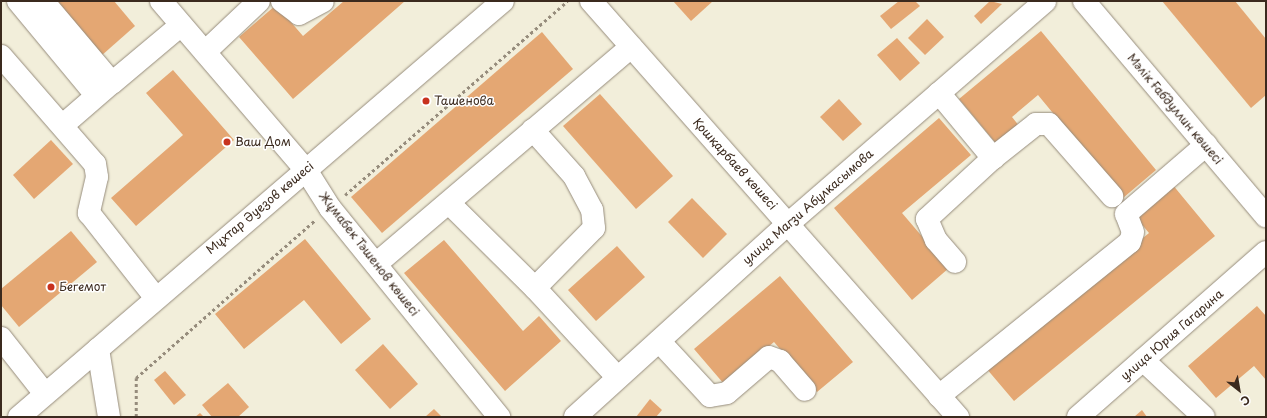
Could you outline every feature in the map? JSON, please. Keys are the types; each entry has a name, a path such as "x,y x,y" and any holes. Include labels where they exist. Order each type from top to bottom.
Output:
{"street":[{"path":"18,1 104,89"},
{"path":"43,1 104,89"},
{"name":"Жұмабек Тәшенов көшесі","path":"161,1 306,170 330,208 500,417"},
{"path":"205,52 260,1"},
{"path":"282,1 299,14 323,1"},
{"name":"Мұхтар Әуезов көшесі","path":"19,417 98,350 155,297 503,1"},
{"name":"Қошқарбаев көшесі","path":"591,1 958,417"},
{"name":"улица Магзи Абулкасымова","path":"575,417 788,224 1045,1"},
{"name":"Мәлік Ғабдуллин көшесі","path":"1084,1 1266,216"},
{"path":"63,125 181,24"},
{"path":"376,264 450,204 533,130 631,47"},
{"path":"5,69 63,125 98,171 89,213 155,297"},
{"path":"939,93 993,158"},
{"path":"955,262 936,240 927,219 993,158 1036,124 1049,124 1112,196"},
{"path":"533,130 574,176 592,210 594,228 534,288"},
{"path":"940,396 1130,242 1133,232 1126,214 1206,145"},
{"path":"450,204 534,288 618,378"},
{"name":"улица Юрия Гагарина","path":"1078,417 1266,252"},
{"path":"1,338 45,394"},
{"path":"659,341 710,396 727,393 769,357 780,361 805,390"},
{"path":"98,350 109,417"},
{"path":"1143,360 1204,417"}],"building":[{"path":"54,1 114,1 135,26 101,56"},
{"path":"344,1 405,1 293,99 239,37 276,5 303,36"},
{"path":"673,1 713,1 691,21"},
{"path":"899,1 915,1 920,6 891,29 880,16"},
{"path":"990,1 1002,4 981,24 974,16"},
{"path":"1162,1 1235,1 1266,39 1266,95 1251,108"},
{"path":"927,19 944,37 925,55 908,38"},
{"path":"1041,31 1156,170 1123,198 1038,95 1012,117 1020,127 998,146 959,99"},
{"path":"542,32 573,69 382,233 351,197"},
{"path":"897,38 920,63 900,81 877,55"},
{"path":"173,70 234,140 136,226 111,198 183,135 146,93"},
{"path":"600,94 673,176 636,209 563,126"},
{"path":"839,99 862,124 843,141 820,117"},
{"path":"939,118 971,155 902,213 949,268 912,300 834,208"},
{"path":"51,140 73,164 34,199 13,175"},
{"path":"1172,184 1215,236 1014,401 986,368 1149,233 1134,215"},
{"path":"692,198 727,234 703,258 668,222"},
{"path":"71,231 97,262 19,327 1,305 1,289"},
{"path":"305,239 371,319 341,344 304,300 244,349 215,314"},
{"path":"444,240 523,331 539,316 561,341 505,391 404,273"},
{"path":"617,246 645,277 596,321 568,290"},
{"path":"780,276 853,362 817,392 774,342 724,384 694,349"},
{"path":"1257,306 1266,316 1266,380 1254,366 1216,398 1188,366"},
{"path":"383,344 418,384 390,409 355,370"},
{"path":"165,371 186,395 174,405 154,380"},
{"path":"228,383 249,407 238,417 212,417 202,405"},
{"path":"650,399 662,410 656,417 636,417"},
{"path":"434,409 442,417 425,417"},
{"path":"1142,410 1147,417 1134,417"},
{"path":"200,413 204,417 195,417"}],"place":[{"name":"Ташенова","path":"426,101"},
{"name":"Ваш Дом","path":"227,142"},
{"name":"Бегемот","path":"51,287"}]}
